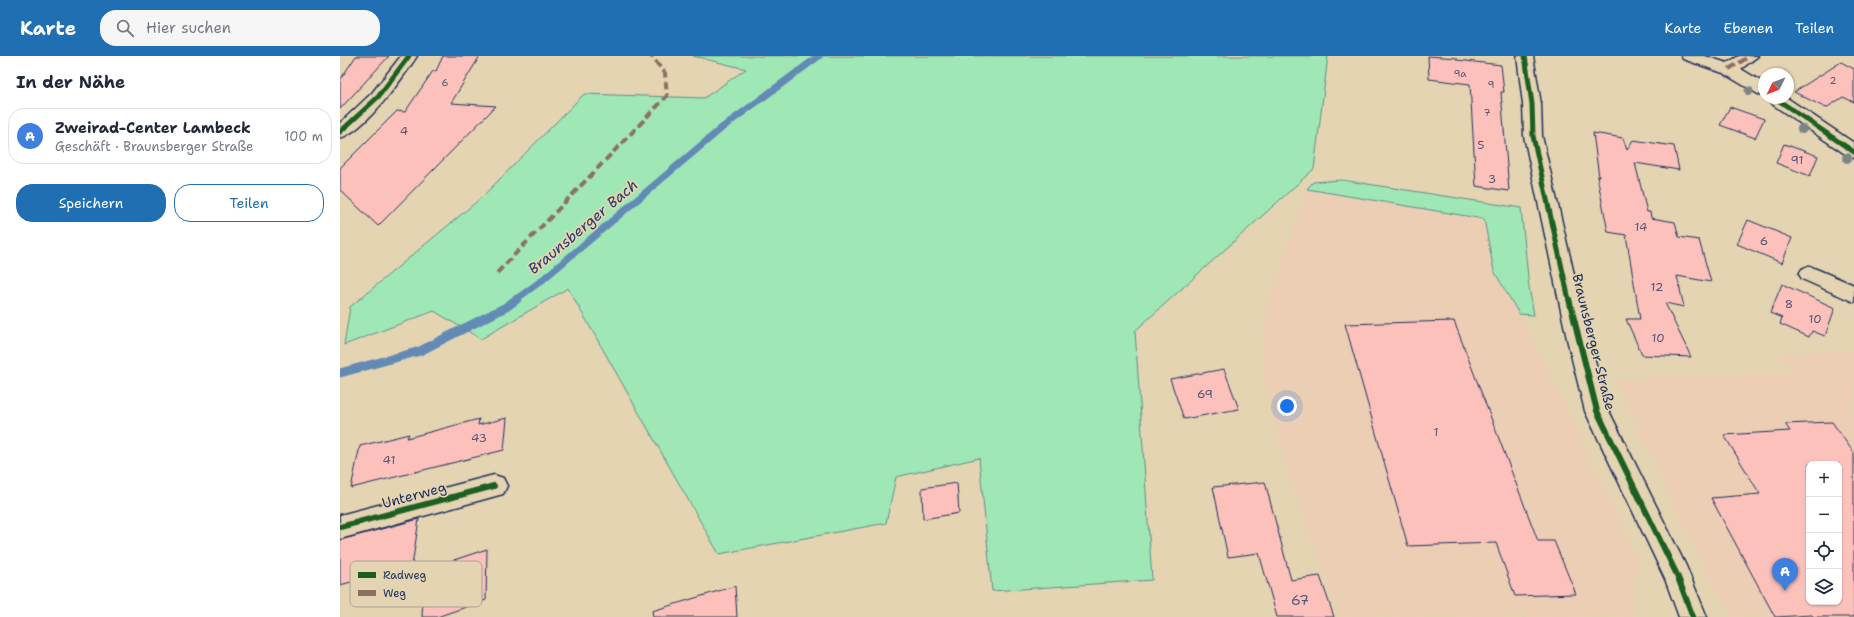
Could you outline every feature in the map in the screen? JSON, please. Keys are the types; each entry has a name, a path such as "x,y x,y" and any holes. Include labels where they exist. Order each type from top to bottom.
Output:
{"street":[{"path":"340,132 362,115 392,82 409,56"},
{"name":"Braunsberger Straße","path":"1525,56 1532,104 1533,136 1578,339 1597,410 1676,576 1693,617"},
{"path":"1688,56 1729,69 1758,86"},
{"path":"1729,69 1750,56"},
{"path":"1784,104 1854,152"},
{"path":"1810,274 1854,294"},
{"name":"Unterweg","path":"340,527 494,486"}],"shaded area":[{"path":"1307,189 1485,219 1494,271 1560,394 1637,560 1634,617 1342,617 1310,535 1284,460 1263,378 1263,319"},
{"path":"1854,351 1854,617 1731,617 1665,486 1615,379 1792,374 1780,354"}],"green space":[{"path":"693,56 1328,56 1314,169 1135,331 1152,580 992,591 979,458 896,477 886,523 719,554 568,288 481,339 434,311 344,345 350,307 481,198 584,94 704,98 746,69"},
{"path":"1342,180 1521,208 1529,287 1534,315 1519,314 1494,271 1484,219 1307,189 1313,182"}],"building":[{"path":"356,56 389,56 340,109 340,80"},
{"path":"443,56 480,56 451,103 496,106 378,226 340,190 340,168 397,111 405,112 433,71 436,71"},
{"path":"1428,56 1457,58 1457,60 1501,65 1504,92 1501,92 1509,191 1476,186 1470,84 1429,79"},
{"path":"1841,62 1854,69 1854,102 1843,97 1826,108 1794,92"},
{"path":"1730,107 1764,119 1755,138 1720,125"},
{"path":"1593,133 1623,138 1627,150 1633,140 1674,146 1679,170 1635,163 1647,212 1650,212 1651,218 1675,222 1679,237 1699,240 1711,282 1677,276 1684,307 1665,303 1691,357 1642,355 1626,319 1640,319 1626,235 1608,232 1597,176 1599,177"},
{"path":"1784,144 1818,156 1810,176 1776,163"},
{"path":"1748,220 1792,238 1782,263 1737,244"},
{"path":"1782,284 1835,308 1825,336 1812,331 1809,337 1780,324 1782,318 1770,313"},
{"path":"1454,321 1538,541 1554,541 1576,594 1515,596 1496,543 1408,546 1345,324"},
{"path":"1224,369 1239,409 1184,419 1170,379"},
{"path":"507,418 504,450 351,488 360,446 409,434 407,438 479,419 478,425"},
{"path":"1832,422 1854,453 1854,617 1813,617 1812,615 1775,617 1711,498 1760,494 1724,435 1790,431 1785,424"},
{"path":"1265,482 1291,580 1320,576 1334,617 1277,617 1259,553 1228,557 1213,487"},
{"path":"957,483 959,513 923,519 922,488"},
{"path":"419,519 413,561 350,561 350,582 340,585 340,540"},
{"path":"487,549 486,600 482,601 482,561 451,561"},
{"path":"735,586 737,617 653,617 652,611"},
{"path":"422,607 466,607 437,617 422,617"}],"waterway":[{"name":"Braunsberger Bach","path":"515,300 541,281 723,127 819,56"},
{"name":"Braunsberger Bach","path":"340,373 420,351 506,307 517,299"}],"marked path":[{"path":"497,273 667,96 665,73 651,56"},
{"path":"1729,69 1750,56"}],"cycle path":[{"path":"340,132 378,97 409,56"},
{"path":"1525,56 1532,104 1533,136 1578,339 1597,411 1677,575 1693,617"},
{"path":"1784,104 1854,152"},
{"path":"340,527 494,486"}],"place":[{"name":"Zweirad-Center Lambeck","path":"1785,591"}]}
